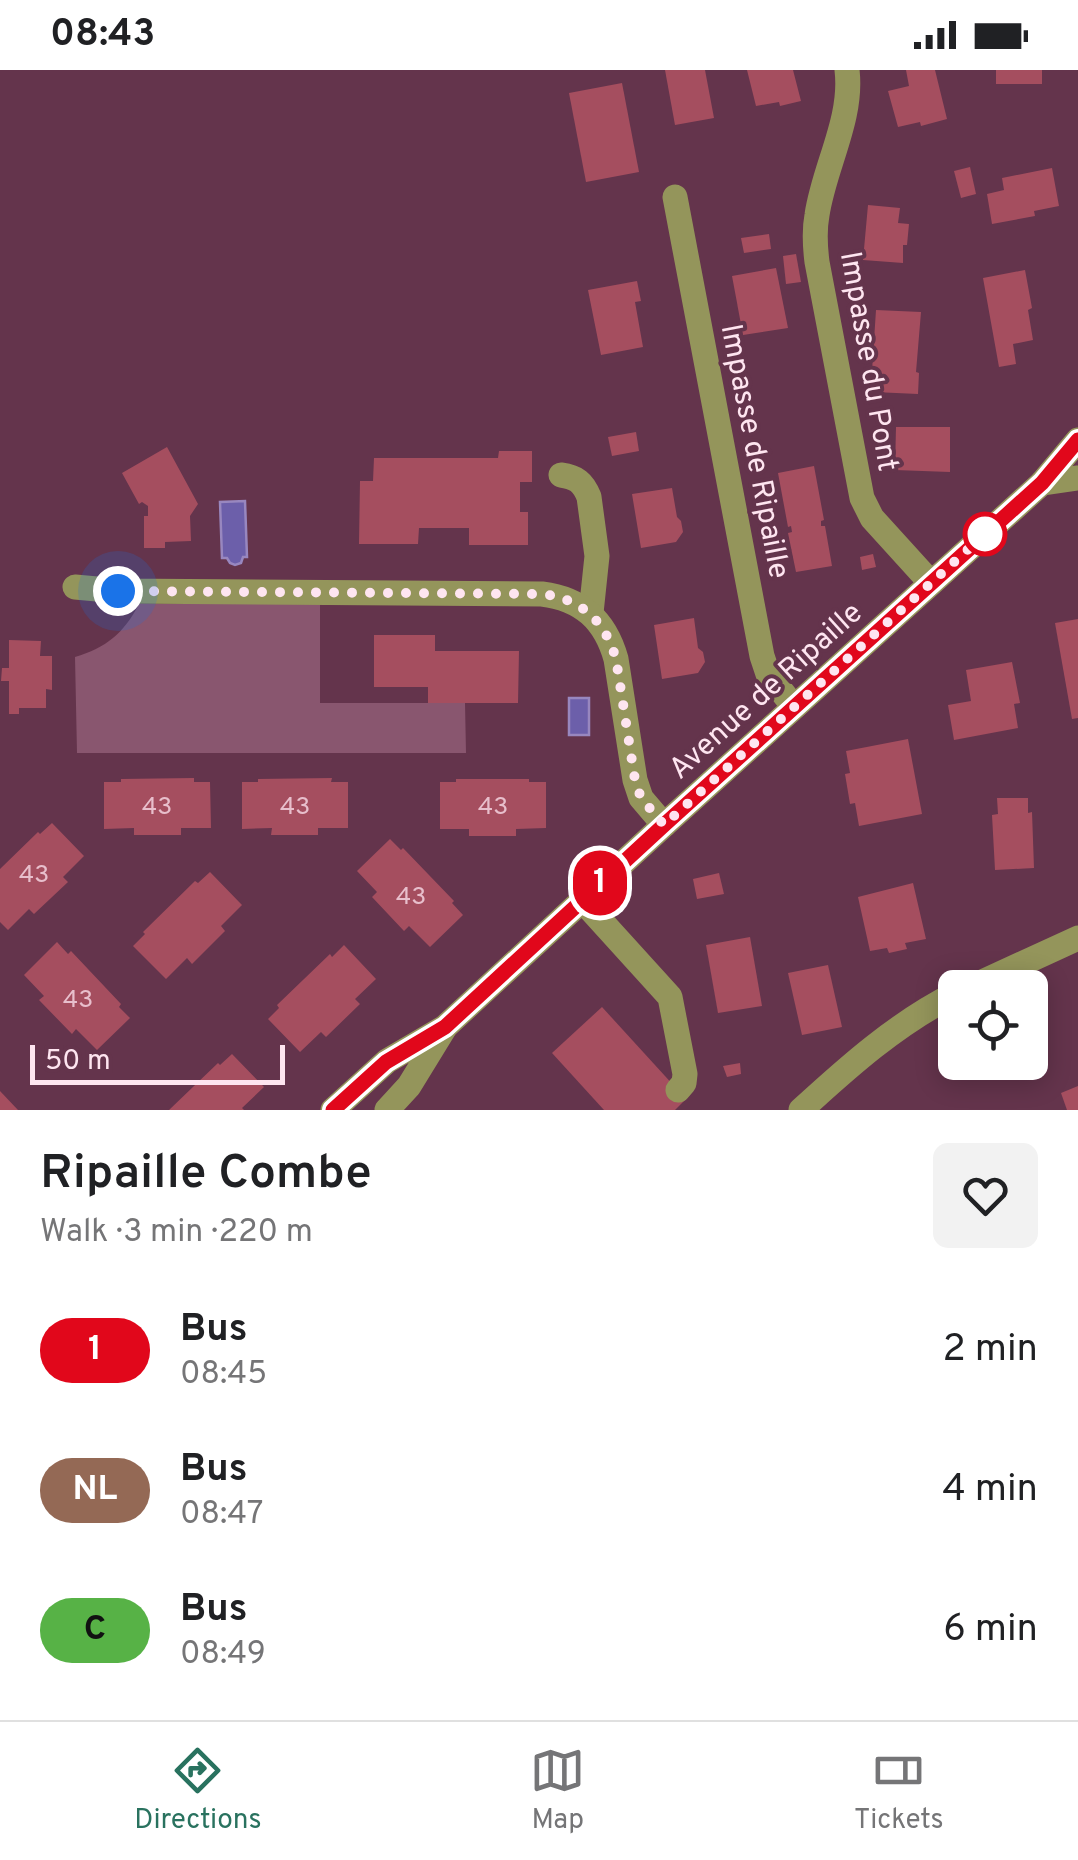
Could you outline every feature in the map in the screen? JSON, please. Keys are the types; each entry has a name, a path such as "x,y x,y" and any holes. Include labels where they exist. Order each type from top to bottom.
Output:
{"street":[{"name":"Impasse du Pont","path":"846,70 849,87 845,110 816,218 817,262 862,498 872,518 931,584"},
{"name":"Impasse de Ripaille","path":"675,197 762,656 768,674 794,707"},
{"name":"Avenue de Ripaille","path":"333,1110 386,1062 445,1027 1042,483 1078,440"},
{"name":"Avenue de Ripaille","path":"1042,483 1078,462"},
{"path":"560,475 579,480 588,496 597,556 591,613"},
{"path":"1042,483 1078,478"},
{"path":"75,588 560,596 591,613 611,642 635,780 641,798 664,825"},
{"path":"582,900 670,998 685,1074 678,1090"},
{"path":"1008,970 1078,938"},
{"path":"800,1110 876,1043 938,1004"},
{"name":"Avenue de Ripaille","path":"386,1110 410,1086 445,1027"}],"shaded area":[{"path":"245,501 247,557 235,565 222,558 220,502"},
{"path":"139,604 320,604 320,703 465,703 466,753 77,753 75,657 113,638"},
{"path":"569,698 589,698 589,735 569,735"}],"building":[{"path":"665,70 705,70 714,118 675,125"},
{"path":"747,70 793,70 801,101 756,106"},
{"path":"906,70 935,70 947,119 898,127 888,91 909,86"},
{"path":"996,70 1042,70 1042,84 996,84"},
{"path":"622,83 639,172 586,182 569,93"},
{"path":"970,167 976,194 961,198 954,171"},
{"path":"1052,168 1059,206 1034,211 1035,216 992,224 987,194 1004,190 1002,178"},
{"path":"868,205 900,208 898,223 909,224 903,263 863,260"},
{"path":"769,234 771,249 744,253 741,238"},
{"path":"796,254 801,282 786,284 783,256"},
{"path":"776,268 788,328 743,335 732,276"},
{"path":"1025,270 1033,340 1013,344 1016,364 999,367 983,278"},
{"path":"637,281 641,301 635,302 643,347 601,355 588,290"},
{"path":"876,310 921,312 918,394 874,392"},
{"path":"896,427 950,427 950,472 895,470"},
{"path":"636,432 639,451 612,456 608,437"},
{"path":"167,447 198,504 190,516 191,541 165,542 165,548 144,548 144,516 148,516 148,506 139,504 122,473"},
{"path":"499,451 532,451 532,482 520,482 520,512 528,512 528,545 469,545 469,528 419,528 418,544 359,544 360,481 373,481 374,458 498,458"},
{"path":"814,466 824,520 821,526 825,526 832,566 796,572 788,533 792,532 791,526 788,527 778,473"},
{"path":"672,488 683,532 676,542 641,548 632,494"},
{"path":"873,554 876,567 862,570 860,557"},
{"path":"694,618 698,648 705,662 698,673 662,679 654,625"},
{"path":"1078,619 1078,718 1072,719 1055,623"},
{"path":"374,635 435,635 435,651 519,651 518,703 428,703 428,687 374,687"},
{"path":"9,640 41,641 40,656 52,656 52,690 46,689 46,708 19,708 19,714 9,714 9,681 1,681 2,668 9,668"},
{"path":"1012,662 1020,703 1014,704 1018,728 954,740 948,705 971,701 966,670"},
{"path":"908,739 922,814 859,826 855,803 850,804 846,751"},
{"path":"194,778 194,782 210,782 211,828 181,828 181,835 134,835 134,828 104,829 104,782"},
{"path":"332,778 331,782 348,782 348,828 318,828 318,835 271,835 272,828 242,829 242,782"},
{"path":"440,782 546,782 546,828 516,829 516,836 469,836 469,829 440,829"},
{"path":"997,798 1028,798 1034,868 995,870 992,815 998,814"},
{"path":"52,823 84,856 63,877 68,882 34,914 29,909 8,930 0,922 0,869"},
{"path":"390,839 454,901 463,915 430,947 409,926 404,931 372,897 377,892 357,871"},
{"path":"210,872 242,905 221,926 225,931 192,964 187,958 166,979 133,946 195,881 198,883"},
{"path":"719,873 724,894 697,899 693,879"},
{"path":"913,883 926,939 905,943 907,949 889,953 887,948 870,951 858,897"},
{"path":"750,937 762,1006 718,1013 706,945"},
{"path":"57,942 68,954 71,951 130,1018 97,1050 76,1029 72,1034 39,1000 44,996 24,975"},
{"path":"344,945 376,979 355,999 360,1004 326,1037 321,1032 300,1052 268,1019 279,1008 277,1005"},
{"path":"828,965 842,1027 802,1035 788,973"},
{"path":"602,1007 686,1099 675,1110 604,1110 552,1053"},
{"path":"232,1054 264,1087 244,1110 169,1110 218,1063"},
{"path":"740,1063 741,1074 727,1077 723,1066"},
{"path":"1078,1086 1078,1110 1067,1110 1061,1093"},
{"path":"0,1091 18,1110 0,1110"}],"bus line":[{"name":"1","path":"333,1110 386,1062 445,1027 1042,483 1078,440"}],"route":[{"path":"118,591 560,596 591,613 611,642 635,780 641,798 664,825 985,534"}]}
